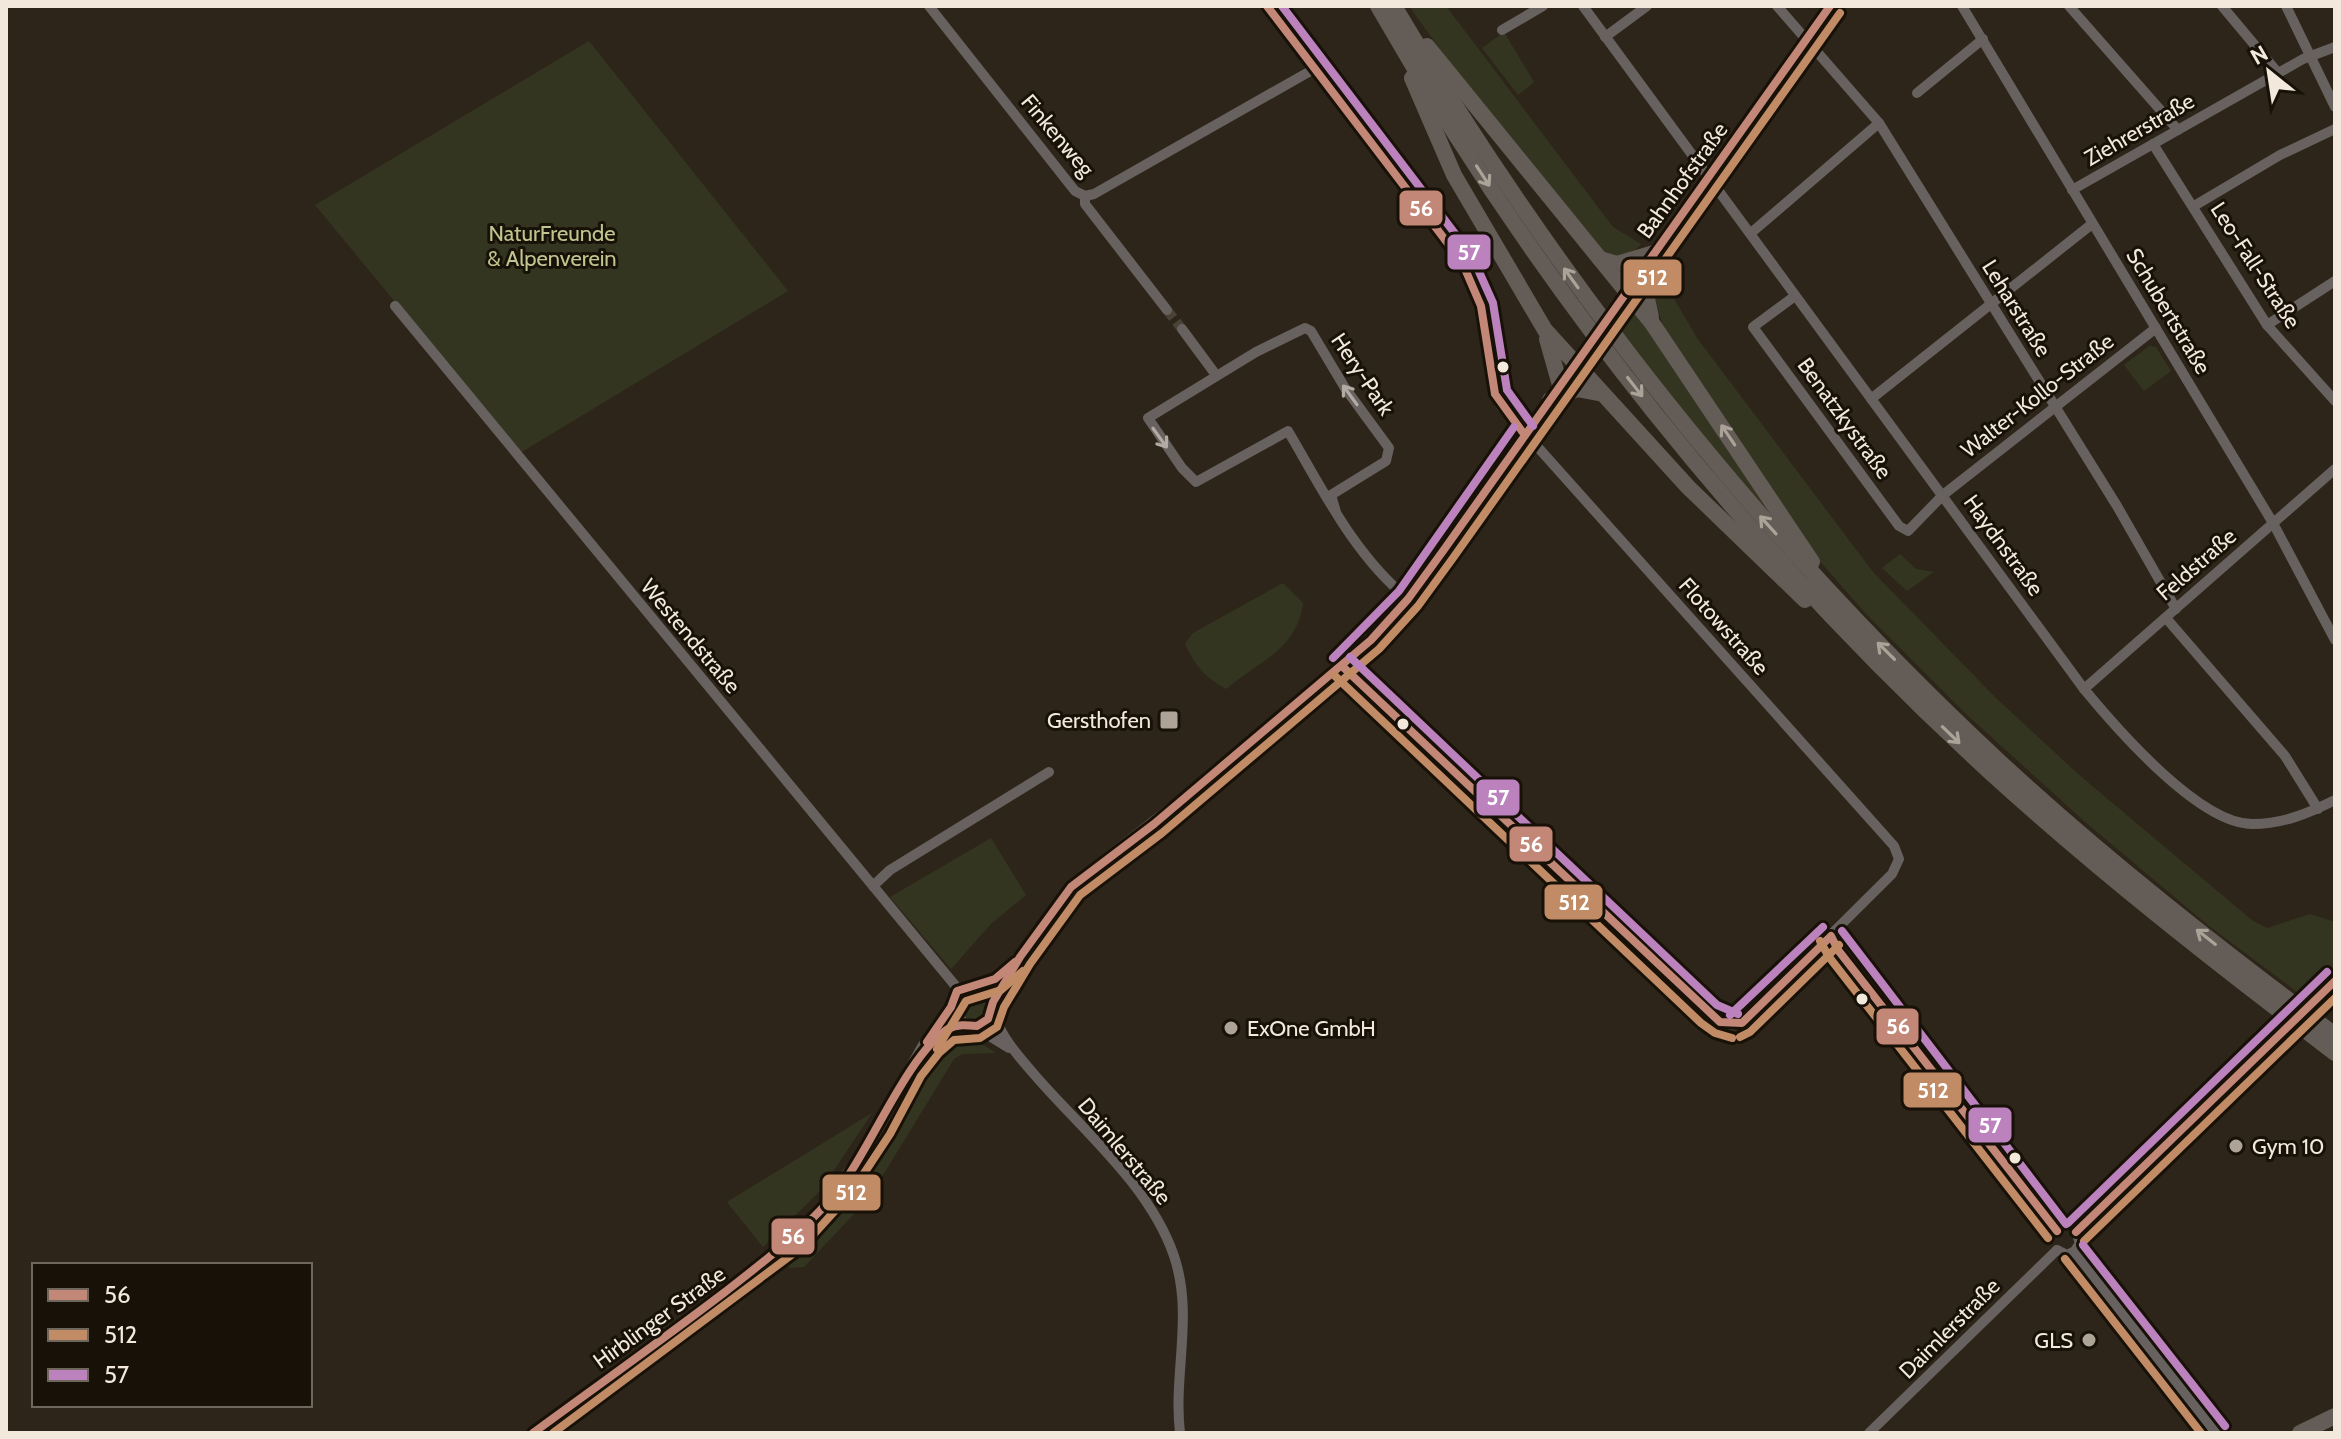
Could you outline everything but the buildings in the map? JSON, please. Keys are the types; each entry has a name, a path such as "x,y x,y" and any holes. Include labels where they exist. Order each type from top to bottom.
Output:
{"highway":[{"path":"1378,6 1504,207 1608,352 1747,523 1875,661"},
{"path":"1394,6 1600,259 1622,298 1652,323 1840,603"},
{"path":"1394,6 1472,133 1589,303 1714,462 1840,603 1944,709 2043,800 2333,1047"},
{"path":"1397,39 1444,155 1545,330 1560,385"},
{"path":"1600,259 1617,264 1654,253"},
{"path":"1641,271 1652,323"},
{"path":"1545,330 1578,360 1598,393 1764,562 2075,848 2182,935 2333,1047"},
{"path":"1550,400 1577,389 1598,393"},
{"path":"2302,1432 2335,1407"},
{"path":"2302,1432 2335,1416"}],"main road":[{"name":"Bahnhofstraße","path":"1223,766 1342,666 1408,599 1830,6"},
{"name":"Hirblinger Straße","path":"911,1069 940,1035 985,1022 1020,957 1052,910 1079,880 1136,839 1200,786"},
{"name":"Hirblinger Straße","path":"533,1433 675,1330 794,1238 841,1186 880,1127 911,1069 951,1007 958,989 995,979 1020,957"},
{"path":"979,985 988,991 993,1007"},
{"path":"951,1007 968,1025"}],"street":[{"name":"Finkenweg","path":"929,6 1075,191 1085,196 1107,187 1314,69"},
{"name":"Flotowstraße","path":"1267,6 1462,262 1481,306 1495,394 1524,434 1894,846 1899,859 1892,874 1831,936"},
{"path":"1502,30 1543,6"},
{"name":"Haydnstraße","path":"1583,6 2084,689 2136,748 2216,814 2231,821 2252,825 2282,821 2335,800"},
{"path":"1605,37 1647,6"},
{"name":"Leharstraße","path":"1777,6 1879,123 2176,609"},
{"name":"Schubertstraße","path":"1962,6 2273,523 2332,625 2335,640"},
{"path":"2069,6 2178,130"},
{"path":"2222,6 2278,73"},
{"path":"2286,6 2335,107"},
{"path":"1917,93 1983,39"},
{"name":"Ziehrerstraße","path":"2072,190 2278,73 2335,47"},
{"path":"1751,233 1879,123"},
{"path":"2194,206 2280,155 2335,129"},
{"name":"Leo-Fall-Straße","path":"2153,144 2267,325 2335,401"},
{"path":"1085,196 1085,204 1167,310"},
{"path":"1871,399 2092,224"},
{"path":"2267,325 2335,281"},
{"name":"Benatzkystraße","path":"1795,296 1753,327 1894,519 1908,531 1943,495"},
{"name":"Westendstraße","path":"395,306 958,989"},
{"name":"Hery-Park","path":"1336,512 1331,495 1381,465 1390,452 1345,388 1311,331 1300,328 1148,418 1191,479 1202,481 1288,431 1336,512 1369,562 1408,599"},
{"name":"Walter-Kollo-Straße","path":"1943,495 2156,328"},
{"path":"1182,329 1216,375"},
{"name":"Feldstraße","path":"2084,689 2335,469"},
{"path":"2166,618 2285,756 2318,809"},
{"path":"1342,666 1720,1022 1735,1026 1742,1023 1831,936 1838,950 2057,1231"},
{"path":"873,886 890,870 1049,772"},
{"path":"2076,1232 2335,981"},
{"name":"Daimlerstraße","path":"993,1007 1014,1052 1145,1202 1167,1238 1175,1260 1184,1308 1180,1433"},
{"name":"Daimlerstraße","path":"968,1025 1014,1052"},
{"path":"2069,1228 2076,1232 2080,1243 2074,1252 2067,1255 2057,1250 2053,1240 2057,1231 2069,1228"},
{"name":"Daimlerstraße","path":"1869,1433 2057,1250"},
{"path":"2074,1252 2216,1433"}],"green space":[{"path":"1409,6 1446,6 1613,227 1641,244 1638,248 1609,258 1460,77"},
{"path":"1504,32 1534,82 1518,95 1482,48"},
{"name":"NaturFreunde & Alpenverein","path":"589,41 788,291 520,453 315,205"},
{"path":"1661,265 1668,288 1697,338 1873,572 1996,698 2078,774 2253,921 2267,928 2310,914 2335,922 2335,968 2307,994 2300,994 2209,926 2084,821 1966,714 1867,615 1818,559 1663,326 1650,283"},
{"path":"1635,309 1796,544 1750,494 1617,329"},
{"path":"2149,346 2156,347 2171,371 2144,391 2124,365"},
{"path":"1900,554 1916,569 1934,572 1907,591 1882,568"},
{"path":"1283,583 1303,603 1293,632 1275,653 1226,689 1219,685 1197,665 1185,644 1193,633"},
{"path":"991,838 1026,895 992,923 951,969 890,897"},
{"path":"973,990 984,994 988,1005 984,1016 973,1020 962,1016 958,1005 962,994"},
{"path":"948,1036 982,1044 996,1053 962,1054 954,1059 869,1198 804,1267 791,1268 783,1263 784,1255 814,1227 853,1180 877,1146 921,1068"},
{"path":"872,1113 821,1190 763,1247 727,1202"}],"tunnel":[{"path":"1167,310 1182,329"},
{"path":"1200,786 1223,766"}],"transit line":[{"name":"56","path":"1267,6 1462,262 1481,306 1495,394 1524,434"},
{"name":"57","path":"1282,6 1472,256 1493,303 1507,390 1533,426"},
{"name":"56","path":"533,1433 725,1292 802,1229 842,1185 905,1078 934,1041 951,1027 977,1026 988,1019 993,1002 1020,957 1071,887 1154,824 1371,640 1408,599 1443,551 1830,6"},
{"name":"512","path":"553,1433 802,1247 851,1193 890,1134 921,1076 939,1053 954,1040 980,1038 997,1027 1004,1007 1030,964 1080,895 1162,833 1379,649 1418,606 1840,13"},
{"name":"57","path":"1333,658 1399,591 1514,427"},
{"name":"57","path":"1350,657 1717,1005 1738,1014"},
{"name":"56","path":"1342,666 1720,1022 1742,1023 1831,936 1838,950 2057,1231"},
{"name":"512","path":"1334,675 1701,1023 1715,1033 1732,1038"},
{"name":"57","path":"1730,1015 1823,927"},
{"name":"57","path":"1842,931 2066,1224"},
{"name":"512","path":"1820,941 1829,957 2048,1238"},
{"name":"512","path":"1740,1037 1750,1032 1839,945"},
{"name":"56","path":"927,1042 951,1007 957,991 995,979 1015,962"},
{"name":"512","path":"937,1049 966,1001 1001,990 1023,971"},
{"name":"57","path":"2068,1223 2327,972"},
{"name":"56","path":"2076,1232 2335,981"},
{"name":"512","path":"2084,1241 2335,998"},
{"name":"57","path":"2083,1245 2225,1426"},
{"name":"512","path":"2065,1259 2201,1433"}],"place":[{"name":"Gersthofen","path":"1169,720"},
{"name":"ExOne GmbH","path":"1231,1028"},
{"name":"Gym 10","path":"2236,1146"},
{"name":"GLS","path":"2089,1340"}]}
